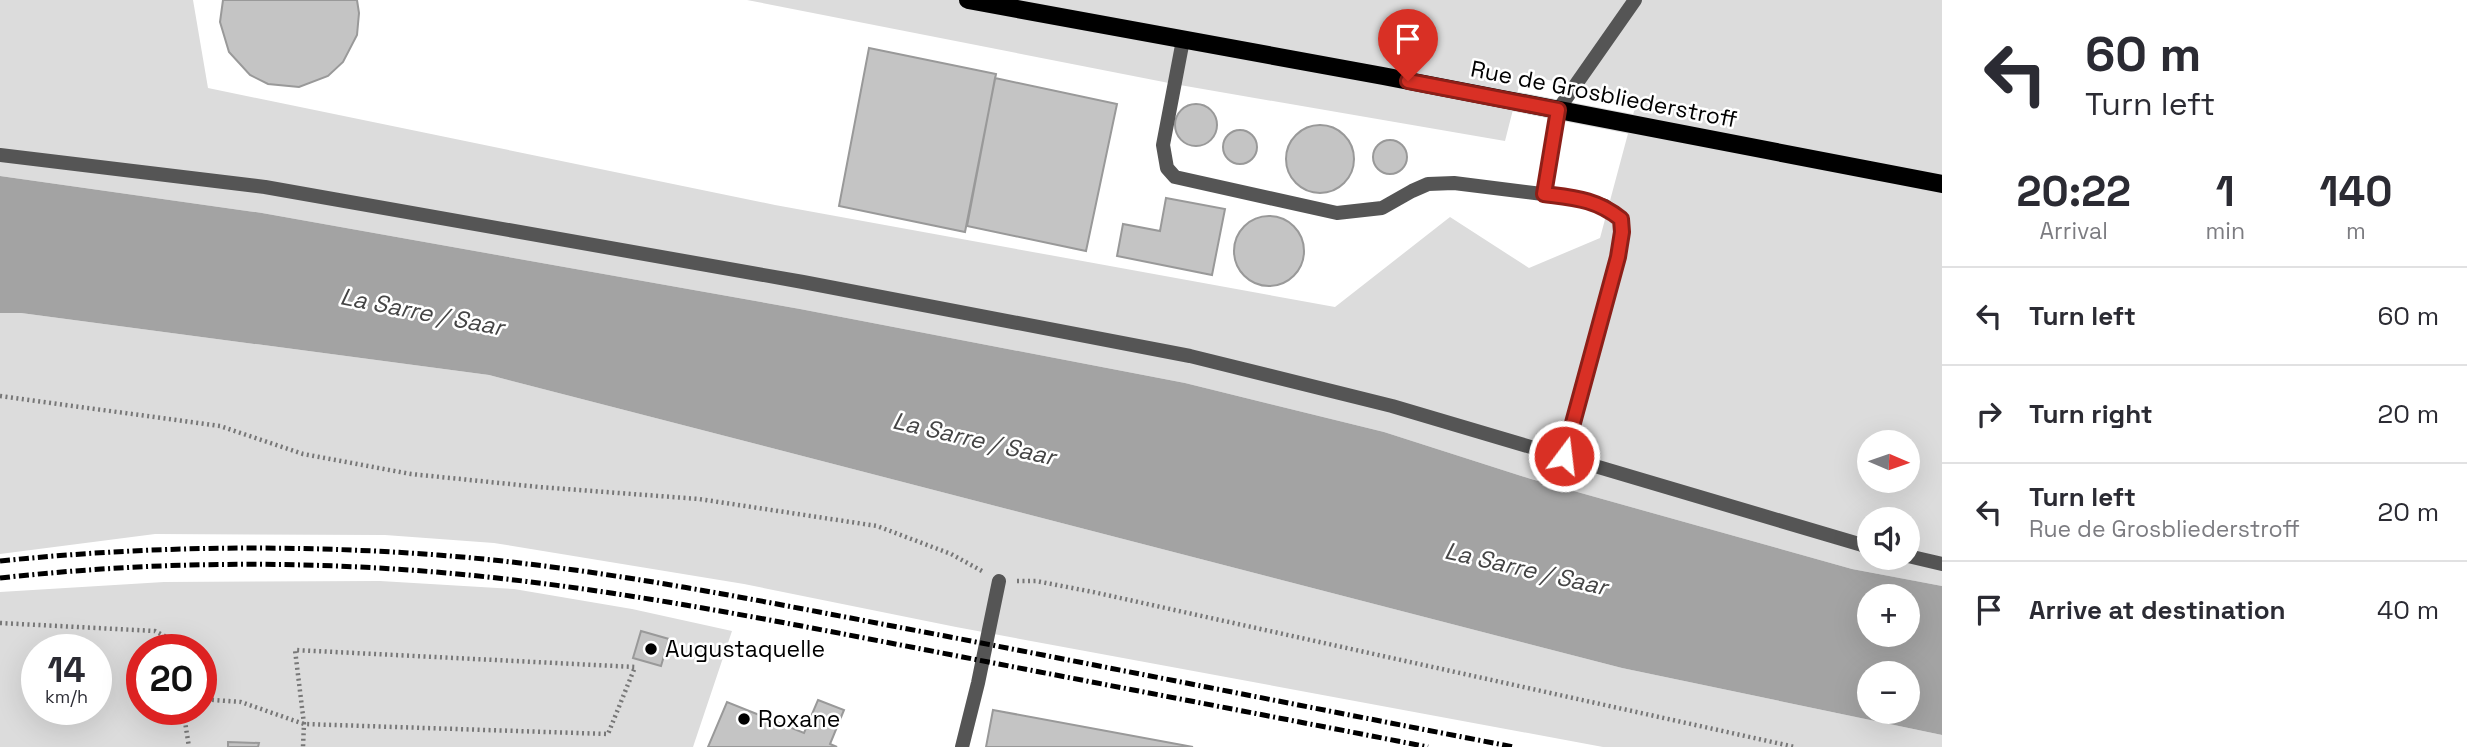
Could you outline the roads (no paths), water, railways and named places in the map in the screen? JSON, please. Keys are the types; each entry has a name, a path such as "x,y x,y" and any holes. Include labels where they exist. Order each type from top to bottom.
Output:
{"main road":[{"name":"Rue de Grosbliederstroff","path":"968,0 1942,184"}],"lane":[{"path":"1544,194 1558,110 1635,0"},
{"path":"1183,40 1163,145 1167,168 1175,177 1337,213 1382,208 1428,184 1454,183 1583,199 1605,206 1621,219 1622,232 1564,456"},
{"path":"0,155 265,187 803,282 1176,353 1392,406 1857,543"},
{"path":"1920,559 1942,564"},
{"path":"962,747 999,581"}],"water":[{"name":"La Sarre / Saar","path":"0,176 262,213 800,309 1185,383 1384,432 1531,479 1852,569 1942,586 1942,735 1889,724 1920,724 1920,661 1857,661 1857,717 1622,668 489,375 21,313 0,313"}],"railway":[{"path":"0,561 110,552 219,548 383,551 501,561 753,599 1514,747"},
{"path":"0,578 217,564 381,568 498,578 749,616 1428,747"}],"place":[{"name":"Augustaquelle","path":"651,649"},
{"name":"Roxane","path":"744,719"}]}
